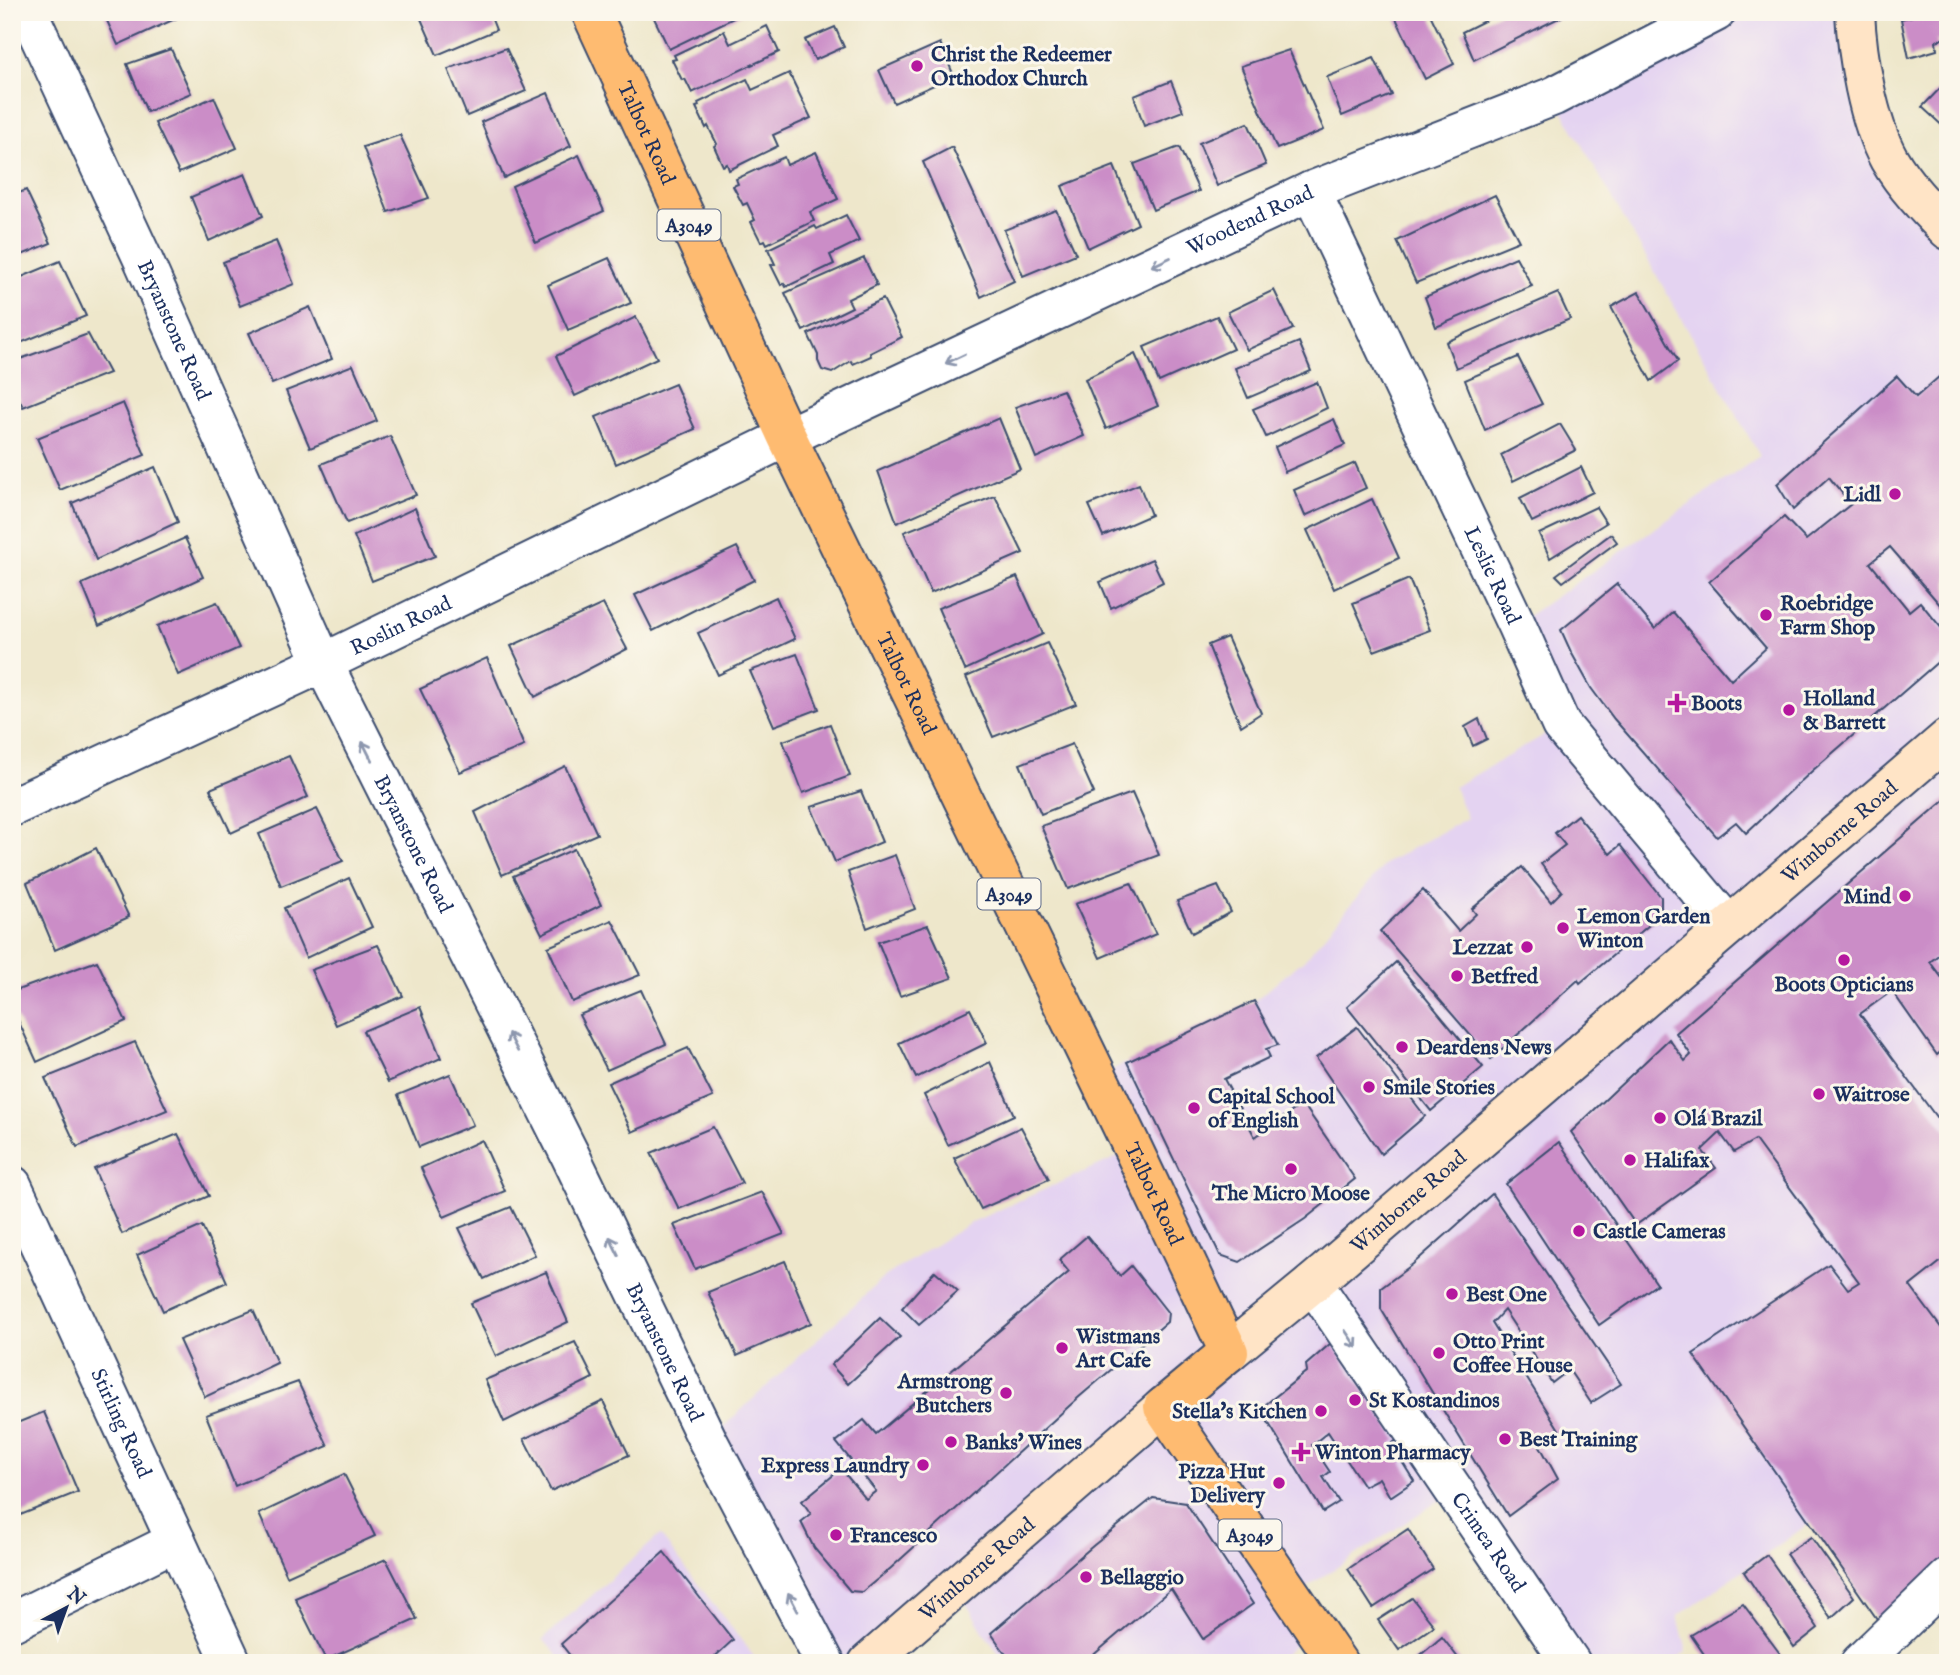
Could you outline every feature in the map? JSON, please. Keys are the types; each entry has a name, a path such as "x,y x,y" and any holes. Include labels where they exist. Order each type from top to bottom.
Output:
{"main road":[{"name":"Talbot Road","path":"591,12 787,437 1229,1352"},
{"name":"Wimborne Road","path":"1163,1407 1229,1352"},
{"name":"A3049","path":"1163,1407 1338,1663"}],"street":[{"name":"Bryanstone Road","path":"28,12 141,256 323,663 570,1155 708,1441 825,1663"},
{"name":"Woodend Road","path":"787,437 1311,191 1554,96 1716,12"},
{"path":"1856,12 1868,105 1889,158 1914,194 1948,230"},
{"name":"Leslie Road","path":"1311,191 1561,725 1728,925"},
{"name":"Roslin Road","path":"12,807 323,663 787,437"},
{"name":"Wimborne Road","path":"1229,1352 1948,738"},
{"name":"Stirling Road","path":"12,1185 232,1663"},
{"name":"Crimea Road","path":"1313,1283 1571,1663"},
{"name":"Wimborne Road","path":"868,1663 1163,1407"},
{"path":"12,1622 176,1541"},
{"path":"1860,1663 1944,1592"}],"shaded area":[{"path":"1716,12 1855,12 1868,105 1948,230 1948,1578 1886,1632 1810,1523 1678,1616 1687,1652 1668,1663 1571,1663 1454,1491 1293,1596 1314,1628 1275,1663 1006,1663 984,1633 956,1586 868,1663 825,1663 708,1441 884,1277 972,1222 1133,1150 1097,1077 1254,1001 1304,960 1386,863 1467,818 1454,787 1560,726 1516,624 1760,456 1554,96"},
{"path":"660,1535 759,1663 559,1663 561,1660 543,1639"}],"building":[{"path":"103,12 185,12 186,14 118,45"},
{"path":"418,12 489,12 496,30 437,55"},
{"path":"654,12 746,12 669,49 653,16"},
{"path":"1393,12 1429,12 1454,64 1425,79"},
{"path":"1502,12 1571,12 1474,60 1462,32"},
{"path":"1929,12 1948,12 1948,37 1936,41 1937,50 1909,58 1901,19"},
{"path":"767,26 779,52 692,93 672,60 676,59 674,55 724,31 730,44"},
{"path":"835,27 844,47 815,60 805,40"},
{"path":"940,43 954,76 894,103 879,70"},
{"path":"506,48 526,91 467,116 448,69"},
{"path":"171,49 191,93 147,112 127,64"},
{"path":"1289,50 1324,130 1277,149 1241,66"},
{"path":"1374,58 1392,95 1342,116 1327,77"},
{"path":"789,73 811,118 773,135 778,146 729,170 727,164 723,166 714,146 717,144 696,107 699,106 698,103 747,79 752,90"},
{"path":"1948,80 1948,131 1922,107"},
{"path":"1171,81 1183,111 1144,126 1134,96"},
{"path":"548,93 571,146 504,178 481,122"},
{"path":"214,97 237,148 179,173 155,123"},
{"path":"1248,123 1266,165 1217,186 1199,143"},
{"path":"400,135 429,198 388,212 363,147"},
{"path":"952,147 1014,281 981,297 923,162"},
{"path":"1179,147 1199,191 1153,210 1134,164"},
{"path":"816,152 838,199 810,212 814,221 767,244 765,240 761,242 751,222 755,220 747,203 743,205 733,186 738,184 736,179 784,157 787,165"},
{"path":"579,155 604,211 536,243 512,186"},
{"path":"1114,166 1138,224 1088,248 1062,186"},
{"path":"245,174 263,216 209,241 191,197"},
{"path":"26,190 51,243 12,259 12,196"},
{"path":"1495,195 1519,241 1416,283 1397,241"},
{"path":"1056,210 1076,254 1023,276 1004,230"},
{"path":"846,215 859,241 830,255 834,264 786,287 784,283 781,285 771,265 775,264 768,249 815,226 817,229"},
{"path":"276,241 294,284 240,306 223,262"},
{"path":"1516,257 1532,286 1436,327 1425,297"},
{"path":"609,258 631,303 568,330 548,285"},
{"path":"864,258 877,285 848,299 852,307 803,331 785,293"},
{"path":"60,261 86,316 13,346 12,281"},
{"path":"1274,290 1293,329 1247,350 1228,312"},
{"path":"1639,292 1678,361 1651,381 1611,307"},
{"path":"1558,293 1570,319 1456,368 1446,342"},
{"path":"883,299 902,337 870,353 871,356 853,364 851,361 832,373 822,370 808,334"},
{"path":"310,307 332,359 272,384 249,333"},
{"path":"1217,316 1233,349 1159,382 1144,347"},
{"path":"636,317 657,358 575,396 556,356"},
{"path":"88,334 109,373 23,407 12,385 12,362"},
{"path":"1299,342 1311,371 1248,398 1235,368"},
{"path":"1135,354 1158,406 1106,429 1085,379"},
{"path":"1518,357 1542,404 1485,430 1465,380"},
{"path":"353,365 377,421 310,448 286,391"},
{"path":"1948,369 1948,614 1890,547 1870,563 1909,611 1920,602 1948,636 1948,653 1812,771 1746,833 1736,822 1717,837 1614,719 1591,688 1561,630 1617,584 1655,629 1673,612 1731,680 1766,648 1709,582 1784,517 1806,540 1851,504 1829,477 1793,510 1777,484 1897,376 1916,397"},
{"path":"1317,382 1327,408 1266,437 1253,409"},
{"path":"675,384 695,429 616,464 596,417"},
{"path":"1063,390 1084,436 1036,458 1015,407"},
{"path":"123,403 145,455 60,490 37,438"},
{"path":"999,418 1020,469 897,523 878,471"},
{"path":"1334,419 1345,445 1285,472 1275,447"},
{"path":"1560,424 1576,450 1513,481 1501,455"},
{"path":"390,436 416,495 347,523 321,464"},
{"path":"1355,463 1366,488 1305,516 1294,490"},
{"path":"155,467 178,522 96,560 72,503"},
{"path":"1581,467 1593,492 1532,522 1520,498"},
{"path":"1139,484 1151,515 1103,536 1089,505"},
{"path":"995,496 1023,553 931,593 904,532"},
{"path":"1372,499 1399,558 1334,589 1307,530"},
{"path":"1596,507 1606,523 1550,558 1539,534"},
{"path":"415,508 435,556 372,581 354,536"},
{"path":"1611,534 1617,542 1563,582 1556,575"},
{"path":"185,538 203,577 99,626 82,584"},
{"path":"737,547 754,580 653,631 635,595"},
{"path":"1152,559 1163,582 1111,608 1100,582"},
{"path":"1017,577 1043,634 965,670 938,608"},
{"path":"1409,579 1430,630 1374,651 1353,603"},
{"path":"776,597 795,639 718,675 698,633"},
{"path":"217,602 239,648 178,675 157,626"},
{"path":"603,604 627,649 535,697 511,646"},
{"path":"1227,637 1261,713 1241,726 1208,645"},
{"path":"1047,643 1076,704 993,737 966,677"},
{"path":"797,654 819,709 774,726 750,671"},
{"path":"487,658 524,746 460,772 420,689"},
{"path":"1479,719 1487,739 1473,746 1465,727"},
{"path":"830,724 850,776 803,793 783,741"},
{"path":"1072,744 1094,793 1041,814 1020,764"},
{"path":"289,756 308,797 231,833 210,789"},
{"path":"565,766 597,834 502,875 475,812"},
{"path":"861,791 882,842 835,862 811,807"},
{"path":"1132,793 1159,855 1068,889 1041,826"},
{"path":"1948,797 1948,947 1930,962 1948,986 1948,1046 1937,1055 1892,991 1860,1014 1948,1133 1948,1256 1910,1286 1948,1337 1948,1573 1886,1632 1693,1354 1829,1264 1848,1289 1859,1282 1755,1140 1734,1152 1720,1133 1702,1150 1716,1168 1636,1225 1571,1132 1669,1039 1685,1061 1691,1055 1676,1033"},
{"path":"317,809 343,861 281,886 259,834"},
{"path":"1577,815 1610,854 1620,845 1661,897 1661,915 1580,983 1578,980 1491,1059 1380,931 1423,890 1458,931 1476,914 1472,909 1522,867 1551,902 1562,891 1541,864 1565,845 1555,833"},
{"path":"96,848 129,917 55,950 27,883"},
{"path":"574,849 601,905 542,934 513,876"},
{"path":"895,855 915,909 867,928 848,872"},
{"path":"349,878 372,927 306,958 284,908"},
{"path":"1131,883 1156,934 1100,958 1075,904"},
{"path":"1218,886 1231,912 1192,933 1177,901"},
{"path":"612,920 640,975 572,1002 548,947"},
{"path":"928,925 952,978 900,996 878,942"},
{"path":"378,945 403,996 336,1025 311,970"},
{"path":"97,961 126,1021 37,1062 12,1007 12,992"},
{"path":"1396,962 1483,1067 1431,1111 1347,1007"},
{"path":"641,990 666,1044 607,1070 579,1015"},
{"name":"Capital School of English","path":"1254,1001 1278,1045 1266,1049 1270,1057 1224,1079 1255,1137 1303,1104 1355,1179 1305,1219 1240,1262 1220,1255 1127,1062"},
{"path":"420,1007 441,1058 388,1082 363,1031"},
{"path":"970,1009 987,1043 916,1078 899,1043"},
{"name":"Smile Stories","path":"1357,1027 1425,1116 1381,1154 1316,1058"},
{"path":"135,1042 167,1110 77,1147 45,1078"},
{"path":"688,1048 713,1097 632,1132 608,1083"},
{"path":"990,1062 1014,1115 948,1145 924,1095"},
{"path":"450,1074 473,1125 419,1147 398,1095"},
{"path":"713,1127 742,1183 679,1209 651,1153"},
{"path":"1021,1127 1049,1179 981,1209 954,1158"},
{"path":"178,1134 209,1196 122,1234 94,1169"},
{"path":"482,1140 505,1191 444,1217 421,1168"},
{"name":"Castle Cameras","path":"1559,1142 1657,1284 1599,1325 1506,1184"},
{"path":"762,1192 784,1234 695,1269 674,1225"},
{"path":"1492,1194 1621,1384 1591,1403 1569,1370 1552,1383 1504,1310 1492,1323 1560,1431 1540,1446 1558,1479 1508,1516 1381,1309 1381,1288 1413,1264"},
{"path":"511,1207 535,1255 484,1279 459,1228"},
{"path":"202,1226 227,1282 163,1311 137,1255"},
{"path":"1087,1236 1120,1276 1131,1266 1168,1313 1167,1322 1078,1398 891,1568 862,1592 850,1591 814,1548 801,1522 811,1514 802,1501 841,1469 866,1499 876,1491 836,1442 864,1420 876,1434 1069,1272 1059,1260"},
{"path":"785,1261 811,1323 737,1356 708,1292"},
{"path":"935,1271 958,1291 919,1325 902,1308"},
{"path":"546,1272 568,1322 496,1356 471,1303"},
{"path":"253,1310 277,1363 205,1397 179,1340"},
{"path":"880,1318 900,1337 848,1384 831,1365"},
{"path":"575,1342 593,1378 504,1422 485,1380"},
{"path":"1331,1343 1397,1440 1391,1444 1414,1481 1390,1497 1379,1478 1364,1486 1328,1432 1312,1445 1330,1472 1323,1477 1339,1502 1323,1512 1260,1409 1307,1371 1306,1365"},
{"path":"298,1382 328,1446 235,1486 206,1415"},
{"path":"603,1401 629,1455 551,1491 524,1439"},
{"path":"44,1412 78,1492 18,1516 12,1503 12,1425"},
{"path":"344,1474 375,1536 287,1576 259,1514"},
{"path":"1153,1498 1186,1503 1253,1604 1203,1639 1171,1589 1084,1663 1012,1663 991,1633"},
{"path":"1408,1529 1433,1569 1373,1608 1348,1569"},
{"path":"1811,1537 1854,1597 1831,1618 1786,1554"},
{"path":"664,1552 733,1640 708,1663 576,1663 561,1644"},
{"path":"1767,1555 1818,1628 1794,1647 1744,1572"},
{"path":"386,1559 417,1619 326,1660 295,1598"},
{"path":"1412,1598 1434,1626 1399,1650 1378,1620"},
{"path":"1743,1604 1787,1663 1710,1663 1691,1635"},
{"path":"1442,1637 1462,1663 1411,1663"}],"place":[{"name":"Christ the Redeemer Orthodox Church","path":"917,66"},
{"name":"Lidl","path":"1895,494"},
{"name":"Roebridge Farm Shop","path":"1766,615"},
{"name":"Boots","path":"1677,703"},
{"name":"Holland & Barrett","path":"1789,710"},
{"name":"Mind","path":"1905,896"},
{"name":"Lemon Garden Winton","path":"1563,928"},
{"name":"Lezzat","path":"1527,947"},
{"name":"Boots Opticians","path":"1844,960"},
{"name":"Betfred","path":"1457,976"},
{"name":"Deardens News","path":"1402,1047"},
{"name":"Smile Stories","path":"1369,1087"},
{"name":"Waitrose","path":"1819,1094"},
{"name":"Capital School of English","path":"1194,1108"},
{"name":"Olá Brazil","path":"1660,1118"},
{"name":"Halifax","path":"1630,1160"},
{"name":"The Micro Moose","path":"1291,1169"},
{"name":"Castle Cameras","path":"1579,1231"},
{"name":"Best One","path":"1452,1294"},
{"name":"Wistmans Art Cafe","path":"1062,1348"},
{"name":"Otto Print Coffee House","path":"1439,1353"},
{"name":"Armstrong Butchers","path":"1006,1393"},
{"name":"St Kostandinos","path":"1355,1400"},
{"name":"Stella's Kitchen","path":"1321,1411"},
{"name":"Best Training","path":"1505,1439"},
{"name":"Banks' Wines","path":"951,1442"},
{"name":"Winton Pharmacy","path":"1301,1452"},
{"name":"Express Laundry","path":"923,1465"},
{"name":"Pizza Hut Delivery","path":"1279,1483"},
{"name":"Francesco","path":"836,1535"},
{"name":"Bellaggio","path":"1086,1577"}]}
